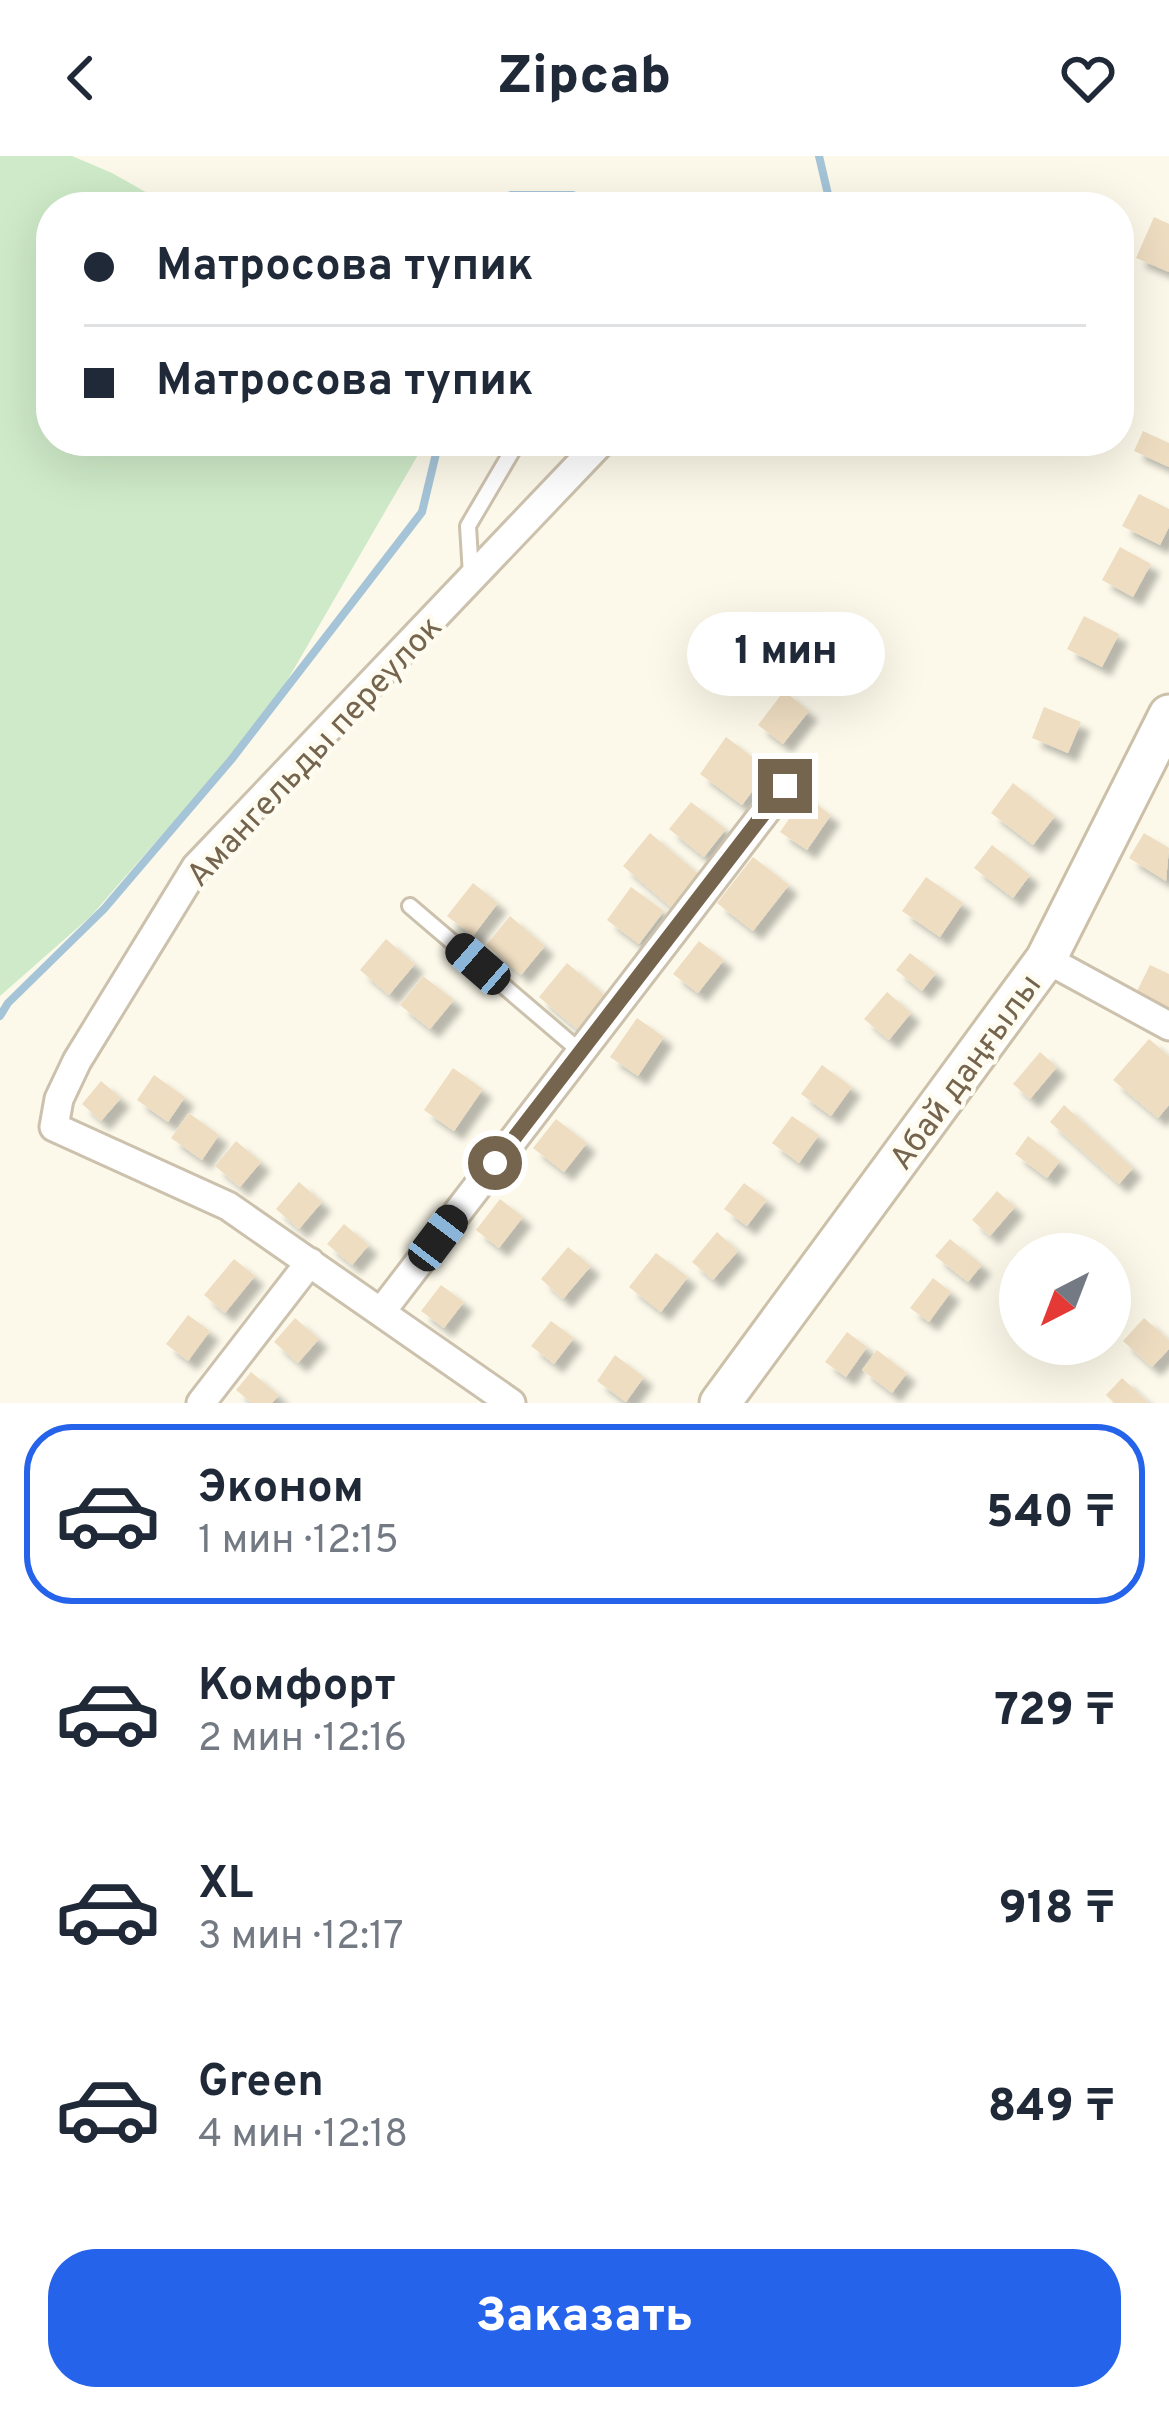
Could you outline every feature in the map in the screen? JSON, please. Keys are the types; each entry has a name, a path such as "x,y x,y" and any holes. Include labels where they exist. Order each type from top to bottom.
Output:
{"street":[{"name":"Амангельды переулок","path":"511,1403 228,1206 54,1127 59,1099 77,1061 196,867 588,456"},
{"name":"Абай даңғылы","path":"720,1403 1046,959 1169,715"},
{"path":"381,1312 785,786"},
{"path":"1046,959 1169,1026"},
{"path":"201,1403 310,1262"}],"lane":[{"path":"471,580 468,526 509,456"},
{"path":"410,906 581,1052"}],"green space":[{"path":"0,156 72,156 146,192 36,192 36,456 417,456 269,712 91,916 0,996"}],"building":[{"path":"1154,217 1169,224 1169,272 1136,258"},
{"path":"1143,431 1169,443 1169,467 1134,451"},
{"path":"1139,494 1169,509 1169,527 1160,545 1122,526"},
{"path":"1120,547 1151,564 1133,597 1102,580"},
{"path":"1084,616 1119,634 1102,667 1067,649"},
{"path":"833,627 859,647 833,680 808,660"},
{"path":"784,691 809,711 783,744 758,725"},
{"path":"1044,707 1081,722 1068,753 1032,738"},
{"path":"726,737 769,769 742,805 700,774"},
{"path":"1013,783 1055,816 1033,845 991,813"},
{"path":"805,796 831,815 807,850 780,832"},
{"path":"691,802 726,829 704,857 669,829"},
{"path":"650,833 700,875 672,908 623,866"},
{"path":"1144,833 1169,848 1166,881 1129,858"},
{"path":"992,845 1030,875 1013,898 974,868"},
{"path":"753,857 789,885 753,931 717,903"},
{"path":"926,877 963,903 940,937 902,911"},
{"path":"473,883 498,903 473,936 447,916"},
{"path":"631,887 664,911 639,944 607,920"},
{"path":"510,916 545,946 521,975 486,945"},
{"path":"386,939 415,964 389,995 360,970"},
{"path":"699,941 724,960 698,993 673,974"},
{"path":"910,953 936,973 922,991 896,970"},
{"path":"567,963 606,996 578,1030 539,997"},
{"path":"1150,965 1169,974 1169,1010 1136,993"},
{"path":"423,976 454,1000 430,1029 400,1005"},
{"path":"887,992 911,1013 889,1040 864,1019"},
{"path":"637,1018 664,1037 638,1076 610,1057"},
{"path":"1149,1039 1169,1056 1169,1105 1158,1118 1113,1080"},
{"path":"1040,1052 1057,1067 1030,1099 1013,1084"},
{"path":"822,1065 852,1087 831,1116 801,1094"},
{"path":"453,1068 483,1089 454,1131 424,1110"},
{"path":"154,1075 185,1097 168,1122 137,1100"},
{"path":"101,1081 121,1098 101,1121 82,1104"},
{"path":"1064,1105 1133,1168 1119,1184 1050,1122"},
{"path":"189,1113 219,1135 202,1160 171,1138"},
{"path":"792,1116 819,1135 799,1163 772,1143"},
{"path":"556,1119 587,1143 564,1172 533,1148"},
{"path":"1028,1136 1060,1161 1047,1178 1015,1154"},
{"path":"236,1141 261,1162 240,1187 215,1166"},
{"path":"299,1182 322,1202 299,1229 276,1209"},
{"path":"744,1183 767,1200 747,1226 724,1209"},
{"path":"997,1191 1015,1207 990,1236 972,1220"},
{"path":"500,1199 523,1217 499,1248 476,1230"},
{"path":"344,1224 369,1245 352,1265 327,1244"},
{"path":"717,1232 738,1251 713,1280 692,1262"},
{"path":"950,1239 982,1265 968,1282 935,1256"},
{"path":"568,1247 591,1266 563,1299 541,1279"},
{"path":"656,1253 688,1277 661,1312 629,1287"},
{"path":"234,1259 255,1276 225,1313 204,1295"},
{"path":"933,1278 951,1292 929,1322 910,1308"},
{"path":"441,1285 464,1302 444,1328 421,1311"},
{"path":"188,1315 210,1331 188,1361 166,1344"},
{"path":"295,1318 319,1339 298,1363 274,1342"},
{"path":"1144,1318 1169,1340 1169,1349 1152,1367 1131,1348 1131,1332"},
{"path":"551,1321 574,1338 554,1364 531,1346"},
{"path":"847,1332 867,1347 846,1377 825,1362"},
{"path":"877,1350 907,1373 892,1393 862,1370"},
{"path":"615,1355 644,1377 626,1402 597,1381"},
{"path":"251,1372 279,1395 272,1403 252,1403 236,1390"},
{"path":"1122,1378 1149,1403 1114,1403 1106,1395"}],"waterway":[{"path":"819,156 827,192"},
{"path":"0,1016 104,909 231,760 422,512 435,456"}],"route":[{"path":"495,1163 785,786"}]}
